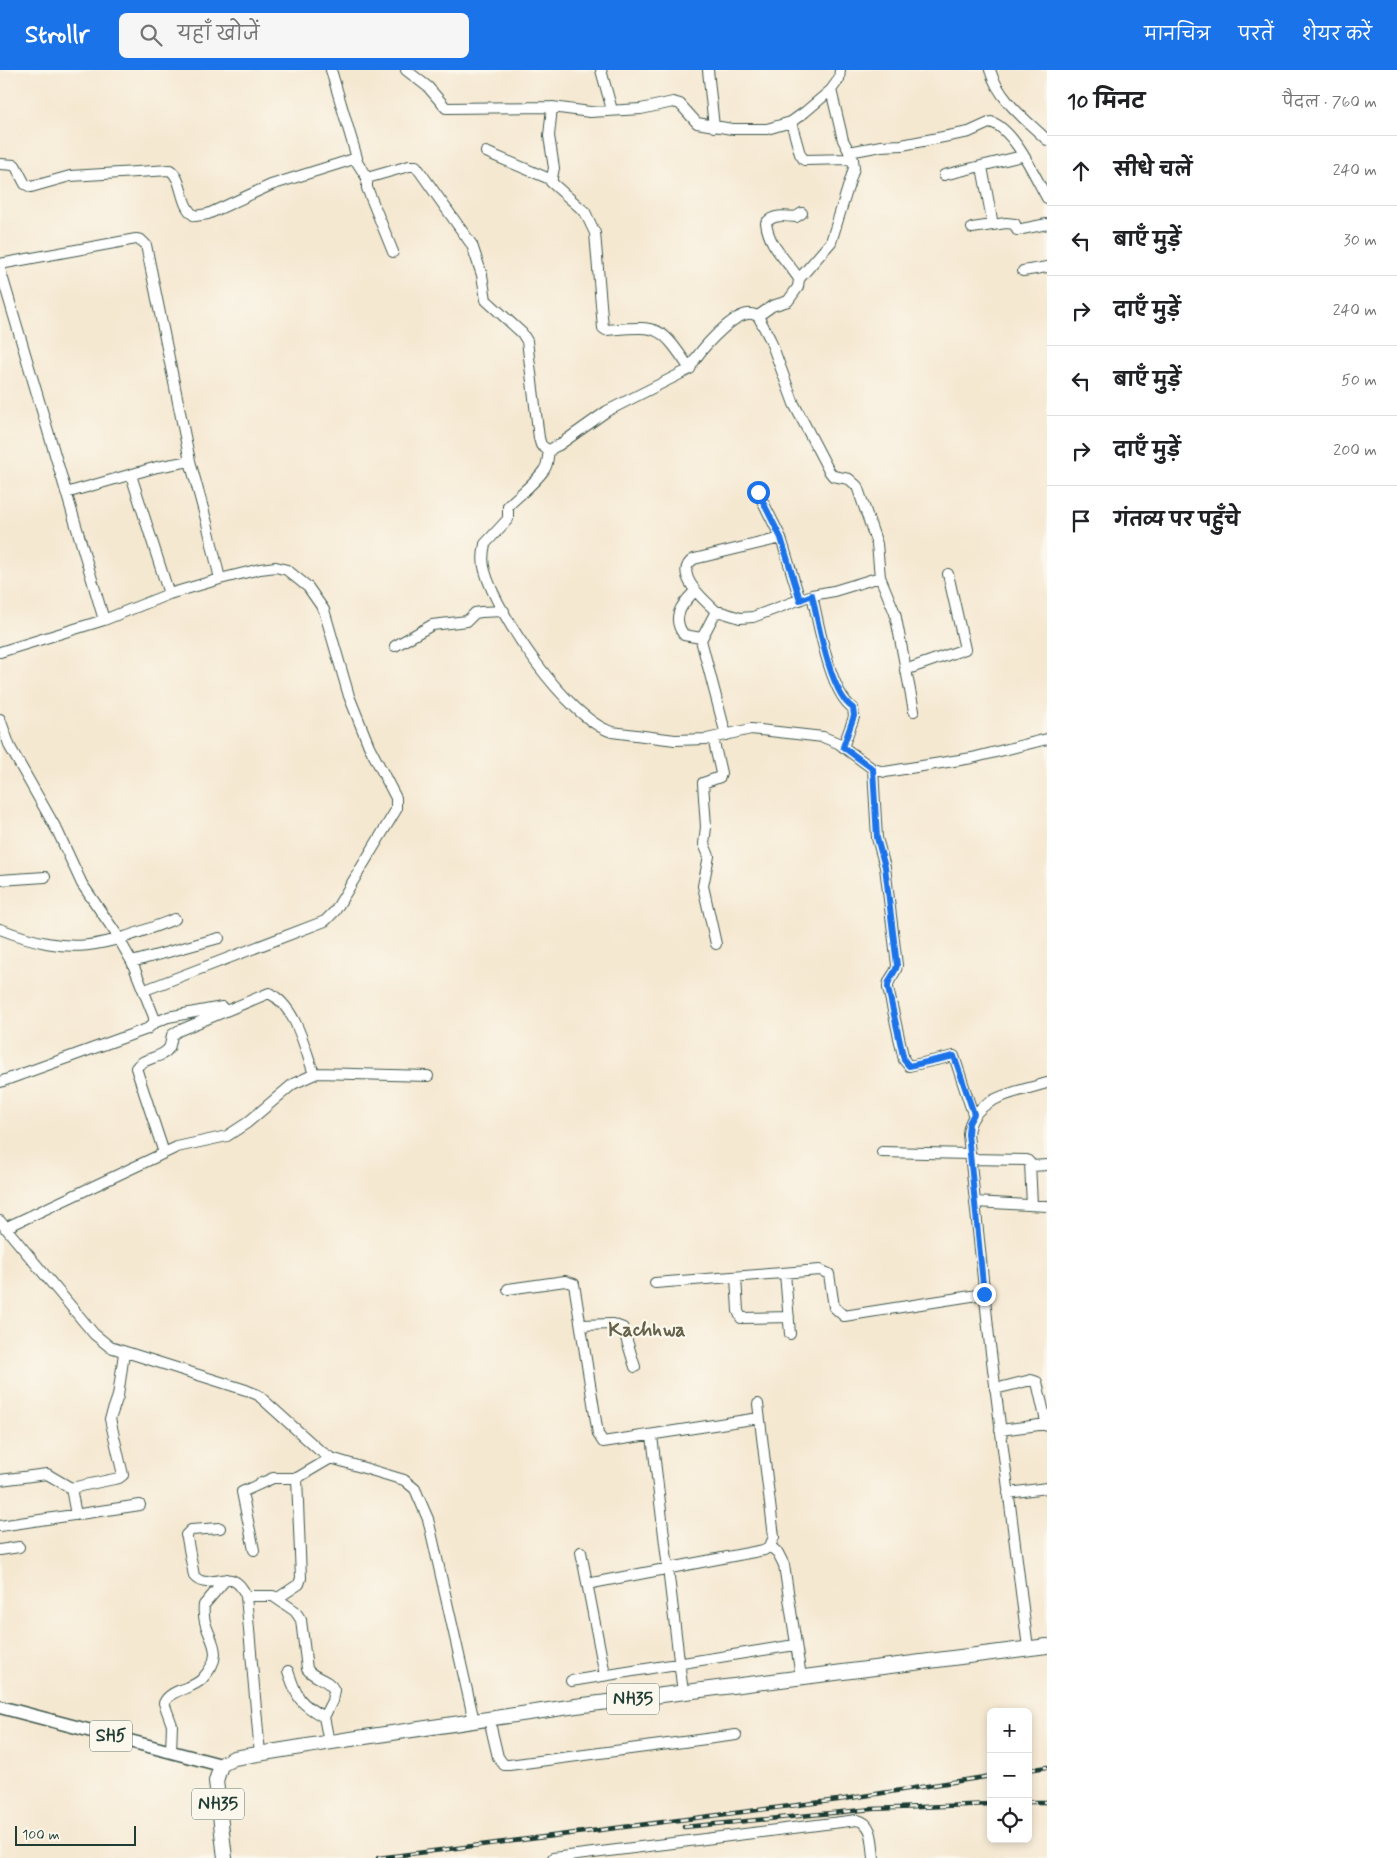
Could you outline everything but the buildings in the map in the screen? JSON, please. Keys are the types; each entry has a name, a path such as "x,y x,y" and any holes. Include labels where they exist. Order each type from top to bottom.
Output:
{"highway":[{"name":"NH35","path":"225,1858 216,1781 222,1765 234,1758 474,1721 1047,1646"}],"main road":[{"name":"SH5","path":"0,1707 222,1765"}],"street":[{"path":"0,164 14,165 25,184 31,187 70,176 170,170 175,175 187,208 192,215 200,216 259,189 354,159 357,154 331,70"},
{"path":"406,70 428,86 446,108 552,107 590,112 641,109 677,102 693,120 714,127 732,130 766,129 792,122 831,90 838,79 840,70"},
{"path":"601,70 612,110"},
{"path":"708,70 714,127"},
{"path":"990,70 998,89 1006,101 1047,140"},
{"path":"758,316 772,306 788,301 798,287 799,279 826,248 833,236 854,168 851,156 843,140 831,90"},
{"path":"552,107 549,136 554,168 552,180"},
{"path":"792,122 800,154 804,160 851,156 869,148 902,145 961,134 991,122 1004,131 1022,154 1047,198"},
{"path":"486,152 552,180 585,212 595,233 603,328 608,330 646,327 660,331 670,340 690,369"},
{"path":"944,175 1018,158 1022,154"},
{"path":"354,159 367,178 367,188 393,252"},
{"path":"367,178 408,166 416,166 468,236 477,258 486,300 522,333 527,341 541,444 549,451"},
{"path":"982,166 993,225"},
{"path":"799,279 787,261 777,253 766,223 772,218 785,215 796,217 802,213"},
{"path":"972,228 1008,222 1015,224 1017,230 1047,224"},
{"path":"0,264 136,239 144,242 150,257 190,462 220,579"},
{"path":"1023,270 1047,267"},
{"path":"0,269 104,620"},
{"path":"914,711 905,670 903,643 895,612 880,577 877,544 857,486 849,478 837,477 829,471 794,404 770,339 758,316 749,313 741,316 713,336 694,360 690,369 607,411 549,451 545,469 508,506 508,519 485,544 484,570 527,652 594,724 612,732 675,740 713,738 757,729 823,737 843,747 873,769 891,772 972,758 1047,739"},
{"path":"66,493 157,467 190,462"},
{"path":"131,475 169,594"},
{"path":"758,492 781,538 800,600"},
{"path":"781,538 691,560 687,568 694,592 717,612 746,618 812,595 834,591 880,577"},
{"path":"0,652 104,620 169,594 260,569 276,568 296,575 319,600 327,618 349,696 369,746 396,798 397,807 335,911 325,921 145,990"},
{"path":"905,670 966,649 948,574"},
{"path":"694,592 680,607 678,619 684,635 701,638"},
{"path":"812,595 828,663 846,704 853,708 854,716 843,747"},
{"path":"395,646 432,625 467,621 475,613 504,611"},
{"path":"717,612 701,638 726,735"},
{"path":"0,719 3,740 58,832 82,884 120,940 132,962 145,990 154,1017 154,1023"},
{"path":"713,738 721,773 720,777 703,782 706,828 704,844 709,856 703,886 716,944"},
{"path":"873,769 877,838 885,867 897,965 896,971 888,981 888,988 904,1060 909,1066 954,1056 974,1114"},
{"path":"0,880 45,877"},
{"path":"0,929 28,940 54,945 85,947 120,940 175,919"},
{"path":"132,962 219,938"},
{"path":"164,1153 136,1071 137,1066 168,1049 172,1035 178,1031 267,993 276,997 294,1022 314,1074"},
{"path":"0,1082 147,1029 154,1023 168,1017 243,1003"},
{"path":"428,1076 314,1074 293,1084 247,1123 227,1136 182,1146 164,1153 3,1225 94,1334 110,1348 258,1395 331,1458 404,1480 415,1489 428,1519 474,1721"},
{"path":"1028,1648 984,1294 969,1123 980,1107 991,1101 1047,1083"},
{"path":"882,1152 1027,1160 1032,1166 1032,1205"},
{"path":"1032,1166 1047,1165"},
{"path":"975,1202 1047,1206"},
{"path":"656,1283 826,1271 831,1281 834,1307 844,1316 984,1294"},
{"path":"785,1273 790,1334"},
{"path":"736,1277 738,1311 741,1318 789,1316"},
{"path":"508,1289 571,1281 576,1290 600,1439 608,1442 759,1418"},
{"path":"582,1325 612,1324 623,1328 635,1367"},
{"path":"0,1480 47,1474 71,1488 119,1478 123,1475 110,1414 118,1396 124,1353"},
{"path":"995,1389 1031,1380 1037,1382 1047,1425 1000,1430"},
{"path":"587,1584 764,1550 770,1546 774,1537 758,1404"},
{"path":"652,1436 683,1693"},
{"path":"254,1550 242,1492 273,1478 297,1478 331,1458"},
{"path":"278,1598 299,1584 301,1578 297,1478"},
{"path":"71,1488 76,1515"},
{"path":"1008,1493 1047,1488"},
{"path":"0,1526 140,1505"},
{"path":"220,1528 191,1530 188,1532 187,1538 194,1576 197,1580 202,1582 226,1579 236,1580 246,1596 260,1754"},
{"path":"770,1546 778,1553 784,1565 800,1678"},
{"path":"0,1550 19,1547"},
{"path":"581,1552 605,1675"},
{"path":"171,1751 172,1725 164,1703 170,1695 201,1681 215,1662 216,1652 204,1610 207,1599 226,1579"},
{"path":"246,1596 278,1598 294,1610 301,1620 307,1669 310,1673 326,1680 334,1690 332,1701 324,1717 330,1742"},
{"path":"571,1680 796,1645"},
{"path":"288,1671 301,1703 324,1717"},
{"path":"489,1719 498,1757 504,1765 736,1735"},
{"path":"553,1858 857,1820 863,1821 870,1829 874,1858"}],"railway":[{"path":"1032,1769 1047,1767"},
{"path":"378,1858 838,1800 987,1777"},
{"path":"1032,1802 1047,1802"},
{"path":"684,1827 873,1809 987,1804"}],"district":[{"name":"Kachhwa","path":"647,1330"}],"route":[{"path":"758,492 781,538 800,600 812,595 828,663 846,704 853,708 854,716 843,747 865,765 873,769 877,838 885,867 897,965 896,971 888,981 888,988 905,1063 912,1066 954,1056 974,1114 969,1123 968,1134 984,1294"}]}
